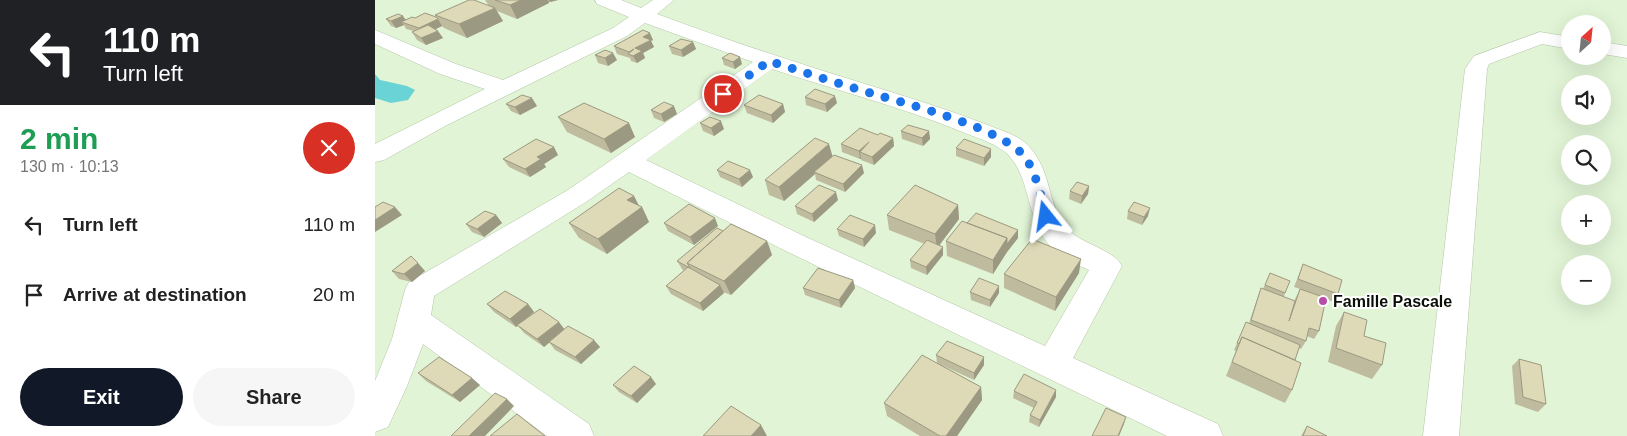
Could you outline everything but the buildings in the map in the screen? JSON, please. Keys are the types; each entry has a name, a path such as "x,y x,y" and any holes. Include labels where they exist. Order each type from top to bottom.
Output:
{"street":[{"path":"604,0 769,61 947,117 1014,146 1025,157 1040,194 1046,216 1061,240 1107,266 1053,363"},
{"path":"375,154 439,120 620,32 665,0"},
{"path":"375,36 448,69 505,88"},
{"path":"1441,436 1476,69 1481,60 1540,38 1561,42"},
{"path":"1611,49 1627,52"},
{"path":"375,416 393,382 415,321 420,290 577,196 769,61"},
{"path":"375,137 439,120"},
{"path":"627,162 798,245 1053,363 1205,436"},
{"path":"415,321 576,436"}],"water":[{"path":"375,74 380,80 407,86 415,90 408,100 391,103 375,98"}],"place":[{"name":"Famille Pascale","path":"1323,301"}],"route":[{"path":"723,94 769,61 947,117 1014,146 1025,157 1040,194 1046,216"}]}
